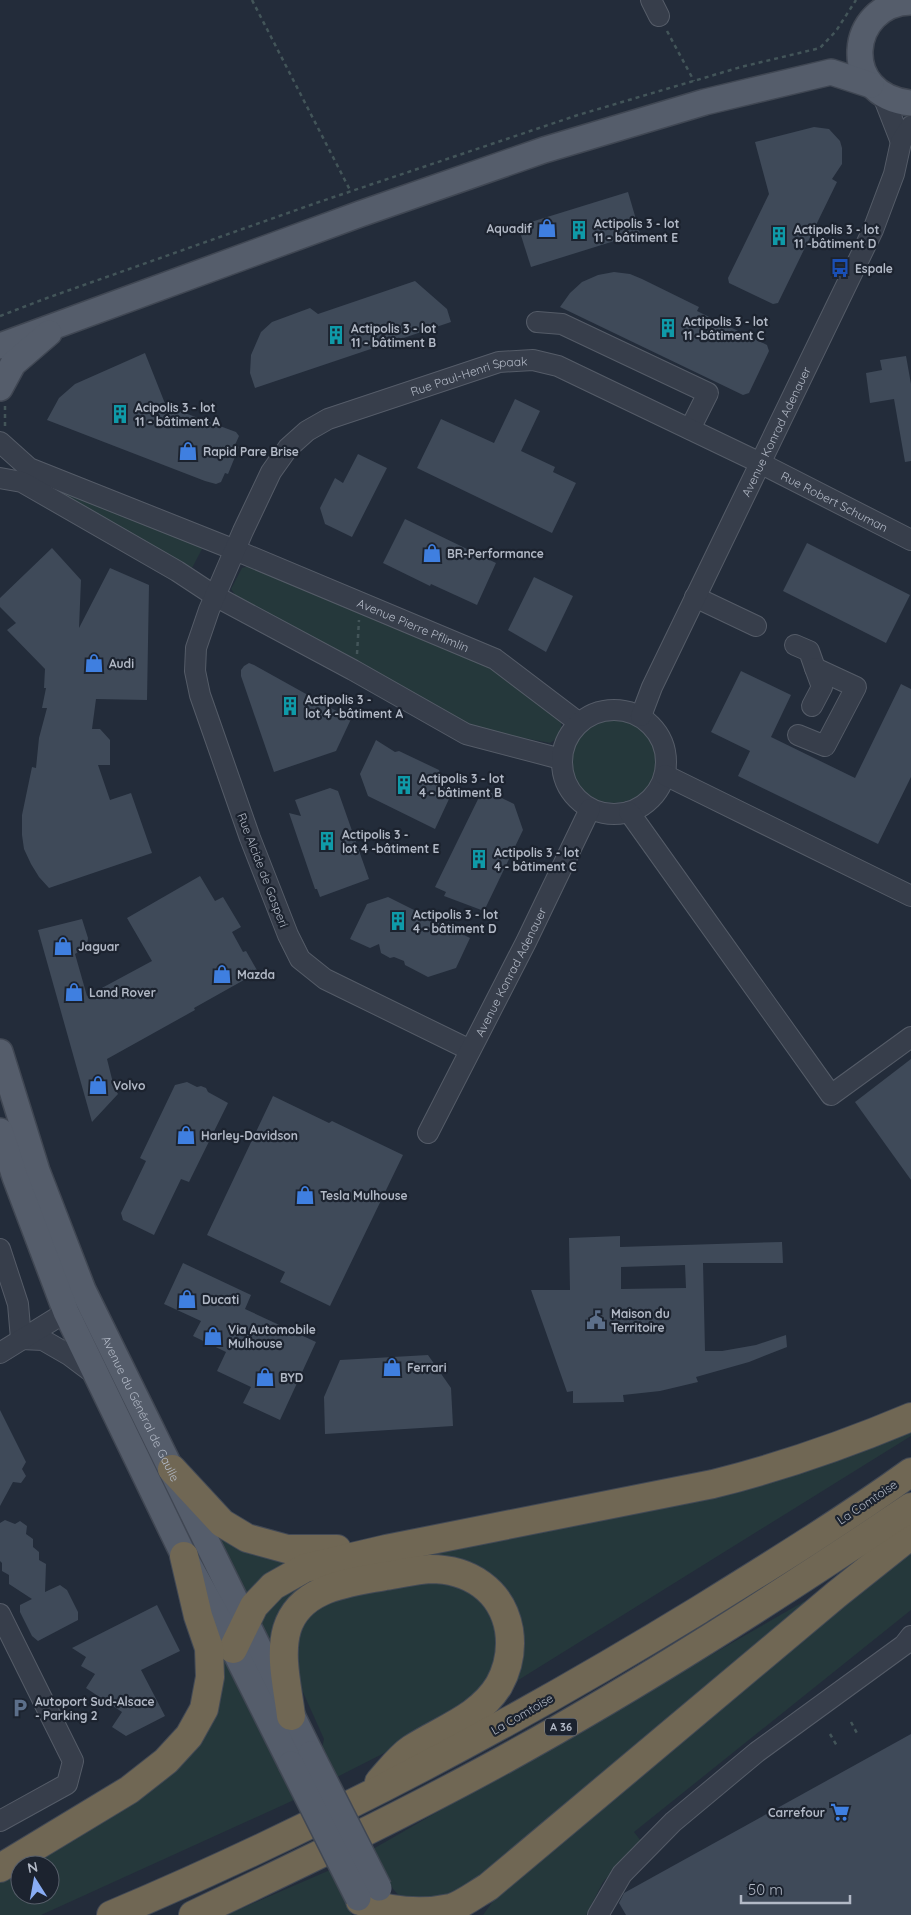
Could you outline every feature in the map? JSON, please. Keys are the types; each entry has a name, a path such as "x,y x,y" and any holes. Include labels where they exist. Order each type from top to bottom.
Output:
{"highway":[{"path":"233,1649 254,1606 273,1586 304,1568 386,1549 714,1484 764,1471 858,1440 911,1417"},
{"path":"172,1469 222,1523 247,1538 287,1549 386,1549"},
{"name":"La Comtoise","path":"111,1915 175,1888 365,1797 489,1733 648,1641 780,1560 911,1472"},
{"name":"A 36","path":"193,1915 389,1820 505,1759 660,1669 793,1586 911,1507"},
{"path":"374,1905 421,1914 451,1908 488,1887 836,1594 911,1535"},
{"path":"0,1868 129,1790 166,1761 190,1736 204,1709 210,1677 209,1648 198,1616 184,1556"},
{"path":"292,1716 284,1655 288,1629 299,1608 316,1593 345,1583 428,1569 451,1570 477,1580 494,1595 507,1619 511,1644 508,1665 498,1685 487,1702 468,1716 410,1750 365,1797"},
{"path":"472,1915 488,1887"}],"main road":[{"path":"877,90 863,72 860,56 861,40 866,28 885,4 911,2"},
{"path":"0,346 360,214 544,150 705,102 831,72 861,40"},
{"path":"831,72 877,90 897,102 911,103"},
{"path":"3,394 13,364 56,327"},
{"name":"Avenue du Général de Gaulle","path":"0,1052 37,1171 83,1290 292,1716 301,1759"},
{"path":"0,1131 15,1177 66,1312 184,1556 233,1649 301,1759 374,1905"}],"street":[{"name":"Avenue Konrad Adenauer","path":"641,716 652,687 873,230 894,174 906,134 877,90"},
{"path":"537,322 562,324 708,393 690,429"},
{"name":"Rue Paul-Henri Spaak","path":"235,550 271,472 288,448 307,431 328,419 499,362 533,360 558,366 760,463"},
{"name":"Avenue Pierre Pflimlin","path":"3,436 29,468 235,550 495,659 578,722"},
{"name":"Rue Robert Schuman","path":"760,463 911,540"},
{"path":"0,478 22,482 177,571 214,596 353,670 466,734 561,759"},
{"path":"214,596 235,550"},
{"name":"Rue Alcide de Gasperi","path":"214,596 196,648 195,671 200,695 254,846 288,935 300,959 325,979 470,1050"},
{"path":"695,597 756,626"},
{"path":"795,645 809,651 822,687 812,706"},
{"path":"798,735 825,746 856,687 815,668"},
{"path":"608,709 625,710 641,716 654,727 663,741 666,758 665,775 658,791 645,804 629,812 616,814 602,813 590,809 577,800 568,788 562,774 561,759 569,733 578,722 592,713 608,709"},
{"path":"665,775 911,896"},
{"name":"Avenue Konrad Adenauer","path":"428,1133 526,942 590,809"},
{"path":"629,812 831,1095 911,1037"},
{"path":"0,1249 18,1304 21,1339"},
{"path":"0,1353 66,1312 83,1290"},
{"path":"21,1339 43,1340 69,1355 97,1376"},
{"path":"0,1614 73,1761 67,1784 0,1820"},
{"path":"598,1915 622,1874 673,1822 757,1752 904,1645 911,1636"}],"path":[{"path":"252,0 351,192 360,214"},
{"path":"655,8 705,102"},
{"path":"3,394 3,436"},
{"path":"353,670 356,664 359,612 363,604"},
{"path":"851,1722 858,1735"},
{"path":"830,1734 838,1746"}],"shaded area":[{"path":"31,474 199,544 202,549 192,568 187,569 29,480"},
{"path":"249,566 493,665 559,715 561,728 559,735 550,743 482,730 460,722 236,596 231,589 242,568"},
{"path":"614,717 631,720 645,729 654,743 657,760 654,777 645,791 631,800 614,803 597,800 583,791 574,777 571,760 574,743 583,729 597,720"},
{"path":"911,1425 911,1436 507,1687 494,1582 354,1573 273,1651 259,1621 268,1607 295,1584"},
{"path":"205,1519 292,1559 272,1570 243,1597"},
{"path":"911,1550 911,1610 634,1832 641,1841 603,1882 586,1915 483,1915 496,1897"},
{"path":"427,1577 473,1589 498,1623 499,1654 483,1685 470,1701 408,1741 337,1777 322,1748 324,1739 298,1681 294,1647 305,1617 327,1600"},
{"path":"831,1586 469,1887 452,1896 405,1902 393,1889 373,1849"},
{"path":"214,1633 294,1800 41,1915 0,1915 0,1877 10,1871 10,1905 60,1905 60,1855 34,1855 191,1747"},
{"path":"330,1870 352,1915 226,1915"}],"building":[{"name":"Actipolis 3 - lot 11 -bâtiment D","path":"814,127 829,129 840,141 842,164 832,179 837,182 778,303 773,304 729,283 728,278 769,194 755,142"},
{"name":"Actipolis 3 - lot 11 - bâtiment E","path":"628,192 640,233 531,267 518,226"},
{"name":"Actipolis 3 - lot 11 -bâtiment C","path":"614,272 630,274 642,279 699,307 697,311 767,345 769,351 749,393 743,395 560,307 570,293 582,282 598,275"},
{"name":"Actipolis 3 - lot 11 - bâtiment B","path":"415,281 447,309 451,322 255,388 250,373 251,355 261,332 272,322 310,308 318,314"},
{"name":"Acipolis 3 - lot 11 - bâtiment A","path":"145,353 166,406 236,432 239,436 235,445 239,447 228,474 225,473 221,482 216,484 205,481 47,420 59,398 75,384"},
{"path":"906,356 911,384 911,461 905,462 894,399 870,403 866,373 882,370 880,360"},
{"path":"515,399 540,411 521,451 555,467 553,472 576,483 552,533 417,468 441,419 494,443"},
{"path":"358,454 387,468 352,537 325,524 320,508 335,478 343,483"},
{"name":"BR-Performance","path":"405,519 496,563 477,605 431,584 430,586 383,563"},
{"path":"807,543 910,595 886,643 783,591"},
{"name":"Audi","path":"52,548 81,580 79,628 110,568 149,585 147,700 96,699 92,729 100,729 110,740 110,765 98,765 110,800 131,793 152,853 49,888 31,864 24,849 22,835 22,815 32,767 36,768 39,738 47,708 42,708 46,688 44,688 45,669 7,630 16,623 0,607 0,598"},
{"path":"534,577 573,596 546,652 508,630"},
{"name":"Actipolis 3 - lot 4 -bâtiment A","path":"249,663 351,719 336,751 274,772 241,676 241,670"},
{"path":"741,671 791,695 771,737 855,778 901,684 911,689 911,777 878,844 738,776 750,751 711,732"},
{"name":"Actipolis 3 - lot 4 - bâtiment B","path":"376,740 395,752 399,751 439,770 449,799 435,829 368,796 360,774"},
{"name":"Actipolis 3 - lot 4 -bâtiment E","path":"330,788 338,791 369,879 320,897 317,889 315,889 289,813 301,816 295,800"},
{"name":"Actipolis 3 - lot 4 - bâtiment C","path":"483,789 514,804 523,830 484,911 444,896 446,892 435,887"},
{"path":"200,876 215,901 223,897 241,927 232,932 243,952 246,951 258,972 107,1059 114,1087 118,1094 92,1122 38,930 82,919 88,938 87,946 75,954 87,996 152,961 127,918"},
{"name":"Actipolis 3 - lot 4 - bâtiment D","path":"388,897 470,938 456,968 428,977 405,965 404,961 394,957 390,958 381,953 379,944 370,948 350,939 367,904"},
{"path":"911,1059 911,1180 855,1102"},
{"path":"187,1082 197,1087 206,1088 208,1092 228,1103 189,1182 181,1179 154,1235 123,1220 121,1213 146,1161 140,1158 175,1085"},
{"name":"Tesla Mulhouse","path":"273,1096 329,1123 332,1121 403,1155 330,1306 280,1282 285,1272 207,1235"},
{"path":"620,1236 620,1247 782,1242 783,1263 703,1263 705,1351 722,1351 756,1345 786,1335 787,1347 749,1362 696,1377 698,1382 660,1391 623,1395 624,1402 573,1403 573,1391 567,1392 531,1290 570,1290 569,1238","holes":["685,1265 686,1288 621,1289 621,1267"]},
{"path":"183,1263 251,1295 245,1309 316,1342 280,1420 243,1403 251,1387 217,1371 226,1352 193,1336 201,1321 164,1304"},
{"path":"428,1355 451,1388 453,1426 325,1434 324,1397 340,1360"},
{"path":"0,1410 26,1462 22,1469 26,1476 21,1483 13,1482 0,1506"},
{"path":"5,1520 15,1524 20,1521 27,1526 26,1534 33,1539 33,1547 39,1552 39,1560 46,1564 45,1592 60,1585 67,1590 78,1612 78,1620 38,1641 32,1636 20,1612 20,1605 32,1599 9,1584 9,1575 2,1571 2,1563 0,1561 0,1523"},
{"path":"157,1605 180,1651 141,1670 165,1716 126,1736 112,1727 122,1712 86,1688 95,1674 81,1666 86,1657 72,1648"},
{"name":"Carrefour","path":"911,1734 911,1915 626,1915 619,1903 624,1893"}],"place":[{"name":"Aquadif","path":"547,228"},
{"name":"Actipolis 3 - lot 11 - bâtiment E","path":"579,230"},
{"name":"Actipolis 3 - lot 11 -bâtiment D","path":"779,236"},
{"name":"Espale","path":"840,268"},
{"name":"Actipolis 3 - lot 11 -bâtiment C","path":"668,328"},
{"name":"Actipolis 3 - lot 11 - bâtiment B","path":"336,335"},
{"name":"Acipolis 3 - lot 11 - bâtiment A","path":"120,414"},
{"name":"Rapid Pare Brise","path":"188,451"},
{"name":"BR-Performance","path":"432,553"},
{"name":"Audi","path":"94,663"},
{"name":"Actipolis 3 - lot 4 -bâtiment A","path":"290,706"},
{"name":"Actipolis 3 - lot 4 - bâtiment B","path":"404,785"},
{"name":"Actipolis 3 - lot 4 -bâtiment E","path":"327,841"},
{"name":"Actipolis 3 - lot 4 - bâtiment C","path":"479,859"},
{"name":"Actipolis 3 - lot 4 - bâtiment D","path":"398,921"},
{"name":"Jaguar","path":"63,946"},
{"name":"Mazda","path":"222,974"},
{"name":"Land Rover","path":"74,992"},
{"name":"Volvo","path":"98,1085"},
{"name":"Harley-Davidson","path":"186,1135"},
{"name":"Tesla Mulhouse","path":"305,1195"},
{"name":"Ducati","path":"187,1299"},
{"name":"Maison du Territoire","path":"596,1320"},
{"name":"Via Automobile Mulhouse","path":"213,1336"},
{"name":"Ferrari","path":"392,1367"},
{"name":"BYD","path":"265,1377"},
{"name":"Autoport Sud-Alsace - Parking 2","path":"20,1708"},
{"name":"Carrefour","path":"840,1812"}]}
